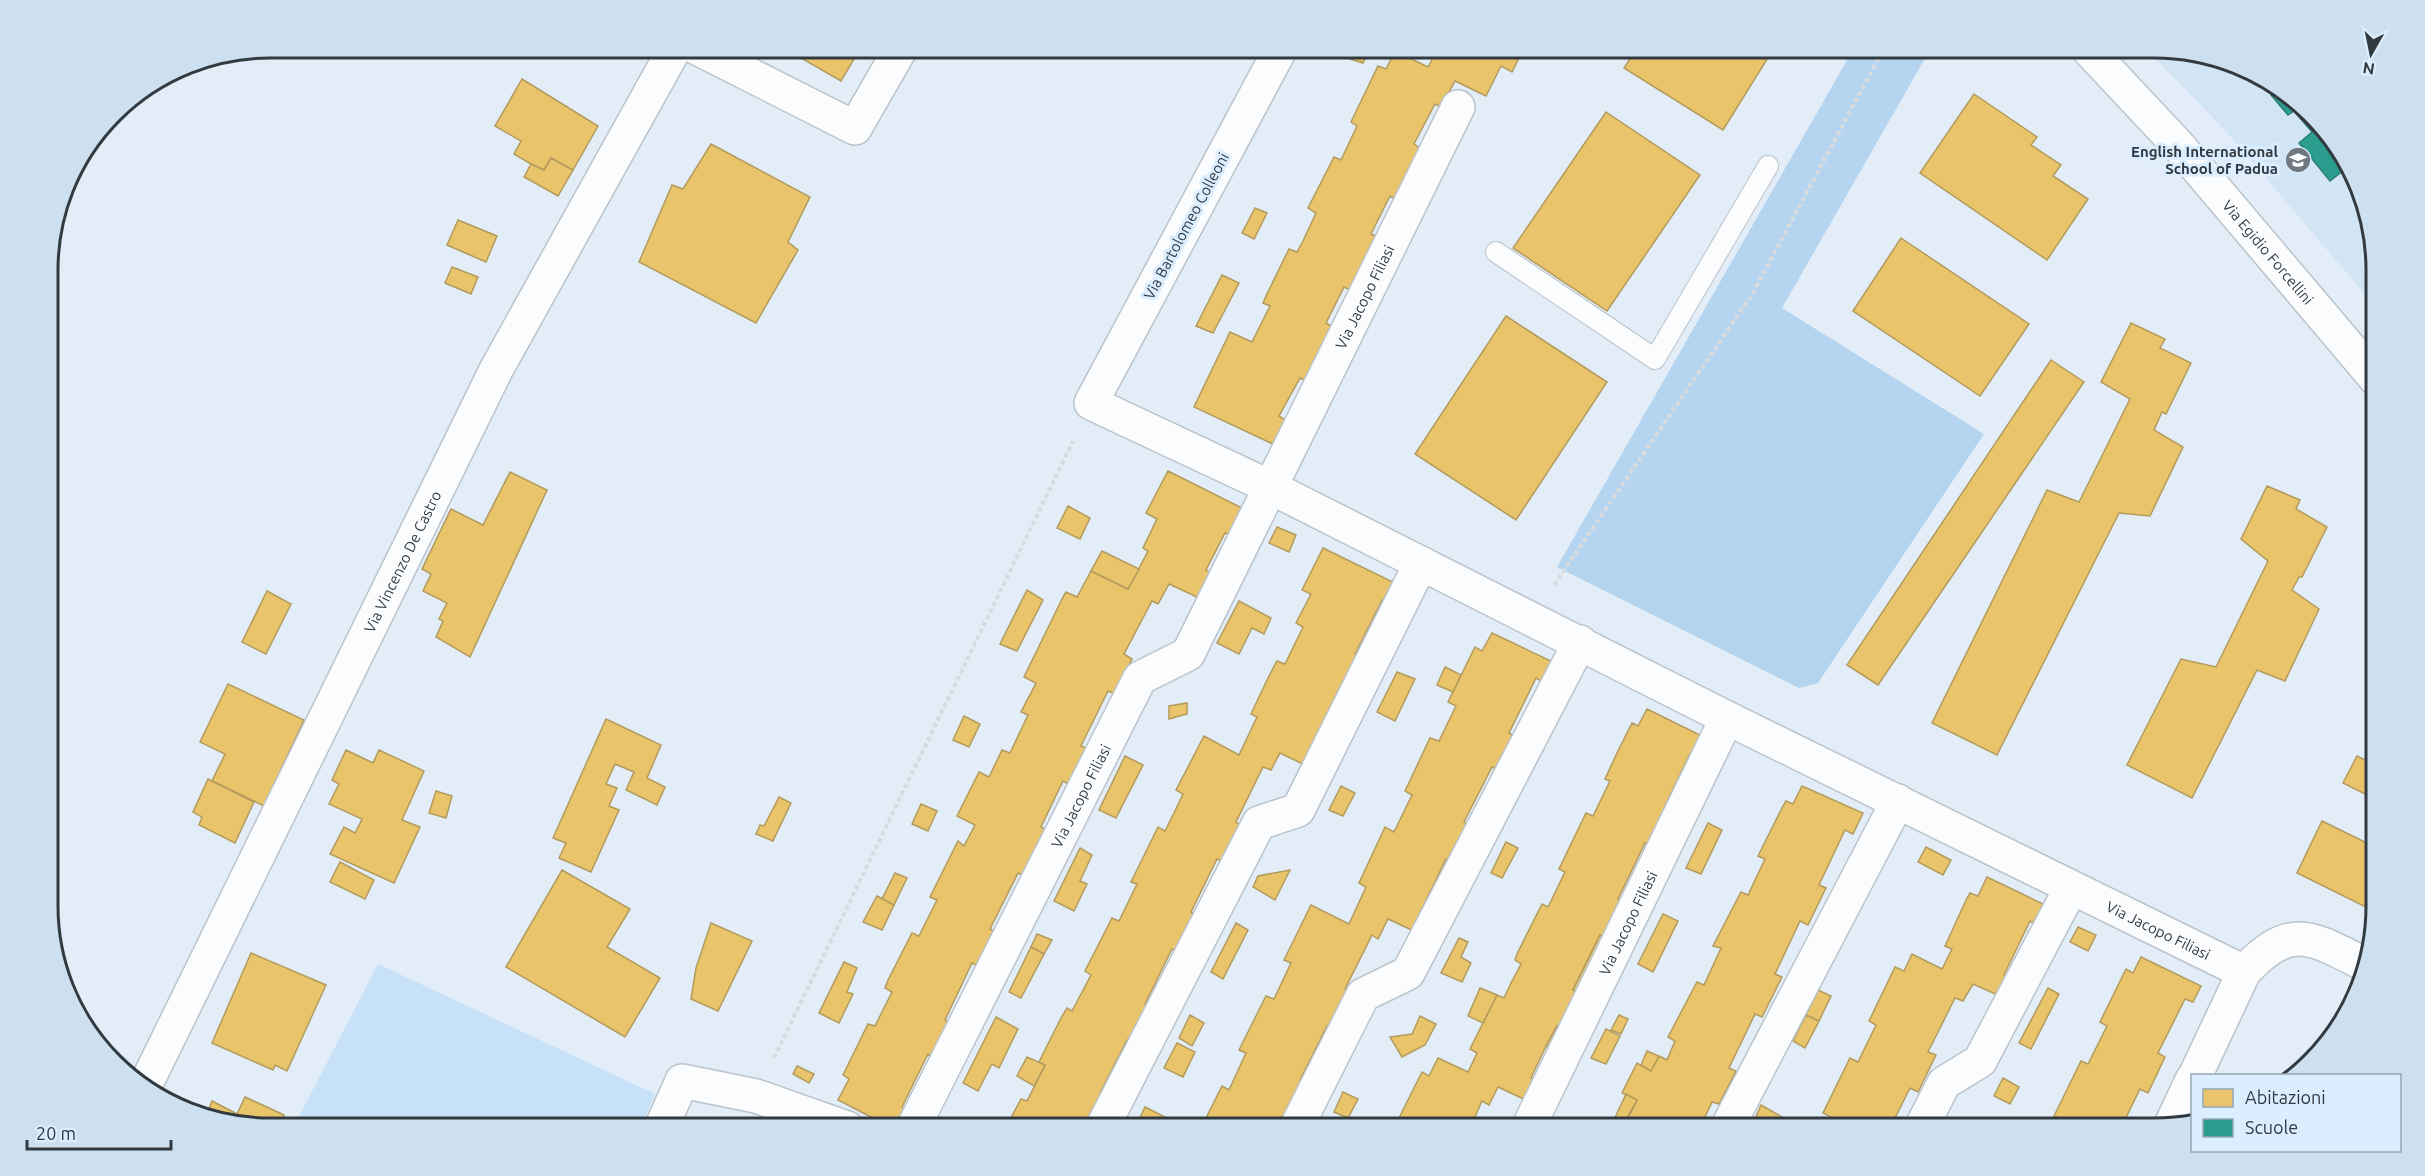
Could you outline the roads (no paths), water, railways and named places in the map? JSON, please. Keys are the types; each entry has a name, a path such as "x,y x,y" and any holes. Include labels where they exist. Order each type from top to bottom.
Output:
{"street":[{"name":"Via Vincenzo De Castro","path":"148,1079 496,370 669,58"},
{"path":"717,58 855,129 895,58"},
{"name":"Via Bartolomeo Colleoni","path":"1091,403 1276,58"},
{"name":"Via Egidio Forcellini","path":"2096,58 2177,144 2366,367"},
{"name":"Via Jacopo Filiasi","path":"918,1118 1140,678 1188,654 1268,486 1458,107"},
{"name":"Via Jacopo Filiasi","path":"1091,403 1268,486 1727,718 2244,972"},
{"path":"1107,1118 1259,823 1298,810 1421,563"},
{"path":"1301,1118 1363,995 1408,973 1580,642"},
{"name":"Via Jacopo Filiasi","path":"1533,1118 1727,718"},
{"path":"1732,1118 1898,801"},
{"path":"1926,1118 1944,1083 1980,1061 2071,888"},
{"path":"2196,1074 2244,972 2255,960 2279,945 2300,937 2320,942 2359,961"},
{"path":"665,1118 682,1081 742,1093 818,1118"},
{"path":"2175,1117 2191,1084"}],"lane":[{"path":"1496,252 1655,359 1768,166"}],"place":[{"name":"English International School of Padua","path":"2298,160"}]}
